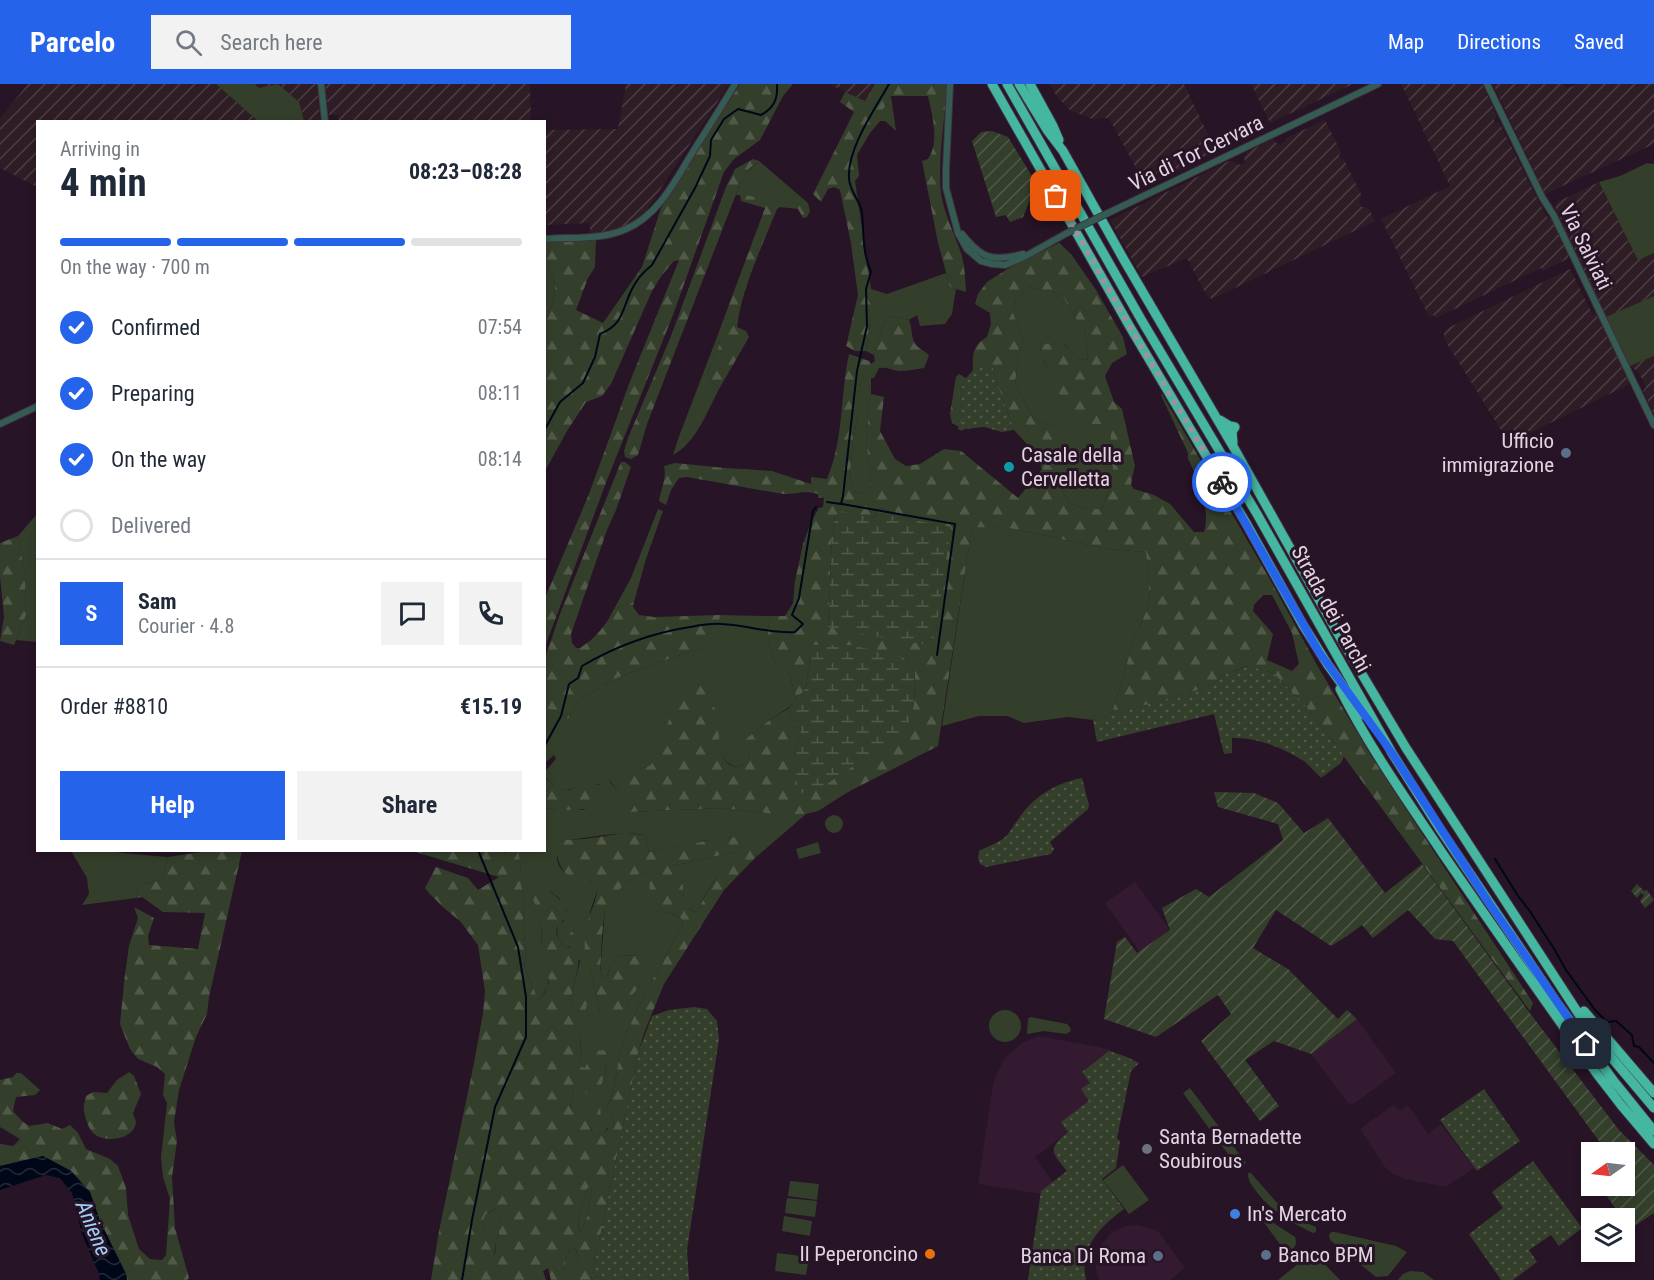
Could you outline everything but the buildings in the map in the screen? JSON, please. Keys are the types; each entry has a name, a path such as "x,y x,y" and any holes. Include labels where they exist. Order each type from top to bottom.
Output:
{"highway":[{"path":"992,84 1319,652 1392,753"},
{"name":"Strada dei Parchi","path":"1007,84 1142,321 1286,565 1392,753 1507,930 1577,1031 1654,1131"},
{"path":"1019,84 1062,150"},
{"path":"1030,84 1053,126 1062,150"},
{"name":"Strada dei Parchi","path":"1062,150 1217,419 1235,427 1232,432 1234,448 1341,639 1406,748 1592,1032 1654,1108"},
{"path":"1328,665 1355,719 1420,821 1591,1065 1615,1098 1654,1144"},
{"path":"1552,972 1654,1093"}],"street":[{"path":"321,84 325,120"},
{"path":"546,239 596,236 616,232 643,219 666,194 735,84"},
{"name":"Via di Tor Cervara","path":"950,84 945,177 948,198 955,222 969,243 980,253 999,259 1029,253 1367,86 1378,84"},
{"name":"Via Salviati","path":"1487,84 1542,197 1554,216 1654,425"},
{"path":"0,424 36,407"}],"shaded area":[{"path":"28,84 216,84 257,120 36,120 36,186 0,168 0,118"},
{"path":"254,84 317,84 320,120 304,120 299,102 259,88"},
{"path":"325,84 530,84 531,120 339,120 338,115 329,115"},
{"path":"626,84 729,84 643,216 622,228 590,234 590,223 546,225 546,130 618,129"},
{"path":"829,84 875,84 865,101"},
{"path":"1050,84 1184,84 1216,151 1146,187 1109,118 1092,119 1071,111 1057,97"},
{"path":"1251,84 1353,84 1270,123"},
{"path":"1401,84 1482,84 1497,116 1494,119 1495,122 1499,122 1541,206 1551,219 1569,255 1567,259 1543,271 1541,268 1436,318 1434,315 1429,317 1381,219 1450,186"},
{"path":"1493,84 1563,84 1566,89 1578,84 1654,84 1654,144 1545,194"},
{"path":"1325,120 1341,152 1339,155 1341,159 1344,159 1361,194 1359,201 1362,207 1369,209 1375,221 1212,299 1207,297 1187,258 1142,277 1110,220 1229,161 1240,165 1245,163 1244,158 1247,152 1273,139 1278,145 1286,138"},
{"path":"1599,182 1638,259 1654,253 1654,296 1606,317 1555,207 1557,202"},
{"path":"1570,269 1593,315 1596,314 1630,384 1509,443 1444,339 1444,332"},
{"path":"1654,356 1654,414 1643,391 1646,387 1639,373 1630,366"},
{"path":"1135,882 1170,930 1140,952 1105,903"},
{"path":"1357,1019 1396,1073 1352,1104 1348,1103 1311,1054"},
{"path":"1039,1036 1111,1050 1082,1072 1090,1083 1090,1101 1062,1122 1068,1132 1035,1157 1053,1182 1041,1191 1041,1194 978,1184 996,1075 1006,1057 1017,1047"},
{"path":"1393,1105 1400,1110 1408,1105 1428,1134 1441,1124 1474,1168 1446,1187 1405,1179 1393,1174 1385,1167 1360,1129"},
{"path":"1136,1225 1157,1230 1185,1268 1170,1280 1099,1280 1096,1267 1100,1246 1112,1232 1126,1226"}],"green space":[{"path":"216,84 254,84 259,88 278,84 299,102 304,120 257,120"},
{"path":"740,84 793,84 783,96 760,140 734,159 724,172 673,315 607,480 546,644 546,596 589,494 629,384 679,260 674,261 652,291 611,384 602,396 586,402 546,469 546,319 553,300 555,285 546,267 546,242 596,238 595,267 588,278 576,310 603,323 642,267 661,208"},
{"path":"875,84 946,84 941,193 946,215 962,255 966,292 950,287 938,243 922,161 928,159 934,144 933,120 928,96 891,96 880,115 880,121 857,155 859,176 855,181 871,289 871,316 866,351 855,351 846,346 858,295 851,243 840,190 834,187 828,189 821,202 813,194 854,112 840,102 845,92 865,101"},
{"path":"891,96 896,131 885,121 880,121 880,115"},
{"path":"992,131 1008,137 1041,191 1030,200 1023,217 1010,222 1006,215 996,217 972,141 981,132"},
{"path":"753,159 759,161 750,168 740,184 647,424 638,455 631,459 625,457 624,451 628,438 671,336 726,187 735,169"},
{"path":"759,161 801,197 801,204 736,195 745,176"},
{"path":"1647,163 1654,164 1654,253 1638,260 1599,182 1620,176"},
{"path":"740,195 801,204 801,197 808,203 810,211 807,217 803,218 798,209 780,207 777,209 743,297 737,327 746,331 749,337 719,389 707,374 720,343 717,337 765,208 741,201"},
{"path":"1059,243 1071,254 1096,290 1123,337 1127,354 1112,363 1105,376 1114,402 1122,409 1135,466 1131,485 1134,489 1154,495 1170,504 1194,532 1204,532 1205,505 1196,475 1162,394 1370,754 1533,1003 1530,1011 1334,743 1303,703 1273,673 1247,666 1228,673 1205,688 1111,715 1133,641 1150,603 1146,552 1108,549 1009,528 972,527 938,746 848,792 818,811 806,814 774,814 722,808 630,812 637,798 620,793 609,780 651,765 677,700 688,685 700,684 715,709 721,750 730,765 738,766 750,761 748,751 741,744 775,716 788,709 801,730 794,756 821,788 842,773 914,705 915,672 904,658 810,658 806,688 796,700 790,675 773,659 767,638 770,616 785,616 793,603 803,544 811,522 819,508 823,507 824,498 819,498 818,494 813,493 783,494 687,477 679,478 671,490 666,505 659,501 664,479 664,466 675,463 772,471 811,484 811,477 827,479 839,433 849,354 869,361 871,364 875,361 874,355 884,323 891,316 909,320 915,343 929,356 924,368 899,371 879,368 874,378 871,378 871,374 863,373 853,440 850,474 852,491 863,494 869,487 871,474 866,443 867,409 871,394 884,397 880,431 895,459 906,466 920,464 944,449 961,451 1018,498 1042,469 1037,455 1014,430 992,366 973,370 974,350 987,337 991,324 990,313 975,304 978,294 987,282 1014,265","holes":["1029,287 1063,296 1075,318 1085,330 1088,360 1077,359 1062,343 1054,342 1040,346 1041,355 1061,397 1079,422 1101,424 1111,434 1110,451 1113,470 1109,490 1101,509 1089,509 1071,504 1059,486 1069,465 1066,442 1058,429 1034,419 1015,385 1018,357 1024,340 1013,313 1016,300","880,508 909,519 950,528 935,637 923,644 828,626 832,535 835,517 840,512 874,518","1263,595 1272,595 1292,633 1299,664 1292,671 1267,660 1273,634 1253,611 1254,605"]},
{"path":"546,267 555,285 551,307 546,319"},
{"path":"946,273 950,287 956,289 952,314 945,324 920,326 917,315 909,320 891,316 884,323 874,355 866,351 871,316 871,289 887,294"},
{"path":"1029,287 1063,296 1075,318 1085,330 1088,360 1077,359 1065,344 1040,346 1045,365 1084,424 1101,424 1112,434 1110,451 1113,470 1109,490 1101,509 1089,509 1071,504 1059,486 1069,465 1058,429 1034,419 1015,385 1018,357 1024,340 1013,313 1016,300"},
{"path":"1654,296 1654,356 1630,366 1606,317"},
{"path":"717,337 720,343 707,374 719,389 694,435 681,450 673,455 678,439"},
{"path":"992,365 1014,430 1002,432 984,427 962,431 952,423 950,414 955,416 958,423 963,420 960,392 966,378 973,370"},
{"path":"863,372 871,374 866,443 871,474 869,487 863,494 852,491 850,474"},
{"path":"959,374 966,378 960,392 963,419 961,423 958,423 955,416 950,414 956,377"},
{"path":"621,462 625,462 631,467 571,634 572,643 576,648 580,648 600,631 614,609 634,602 633,607 639,615 654,617 720,615 718,640 702,648 614,679 580,700 568,719 546,708 546,655 560,614"},
{"path":"880,508 909,519 951,527 935,637 923,644 828,627 832,535 835,517 840,511 874,518"},
{"path":"658,509 663,511 634,602 614,609 631,578"},
{"path":"36,515 36,642 16,640 26,615 25,576 18,536"},
{"path":"972,526 1009,528 1108,549 1146,552 1150,603 1133,641 1111,715 1093,720 1068,717 1024,723 1007,716 979,716 942,726"},
{"path":"18,536 25,576 26,615 14,645 0,641 4,617 0,543"},
{"path":"720,615 770,616 767,638 773,659 790,675 796,700 758,728 742,744 748,751 750,761 739,766 731,765 725,760 721,751 715,710 651,765 609,781 620,793 638,798 631,812 722,808 774,814 806,814 755,858 758,851 732,837 649,852 644,835 613,834 562,840 557,857 563,870 579,880 597,881 598,888 590,912 590,967 600,1012 604,1020 626,1011 633,994 640,986 641,955 617,956 610,966 607,977 600,975 605,909 611,898 626,882 637,875 650,872 659,912 668,912 682,919 683,924 645,992 627,1032 614,1088 607,1107 615,1124 614,1129 607,1128 605,1133 594,1137 590,1126 597,1124 600,1105 588,1105 580,1113 570,1110 574,1086 582,1086 604,1075 607,1065 586,1064 585,1069 581,1067 582,983 575,1007 570,1002 580,961 570,946 566,948 559,940 558,924 564,921 567,911 559,898 550,891 532,894 542,932 541,954 549,973 548,986 541,998 536,999 532,983 524,967 526,952 523,924 524,900 519,852 546,852 546,808 584,810 600,784 563,790 546,778 546,770 556,759 554,755 546,762 546,708 568,719 580,700 614,679 702,648 717,640"},
{"path":"812,645 851,645 904,658 915,672 914,705 904,738 842,773 822,788 798,794 794,756 801,730 788,709 806,688"},
{"path":"1248,666 1273,673 1303,703 1344,756 1341,763 1321,778 1304,761 1288,752 1260,741 1241,738 1232,738 1232,753 1224,754 1214,714 1097,742 1093,720 1205,688 1228,673"},
{"path":"1082,778 1088,809 1050,842 1054,849 1051,854 986,867 980,864 979,851 1005,837 1025,810 1039,797 1063,783"},
{"path":"546,779 557,787 566,790 588,785 605,787 606,796 598,802 584,809 546,808"},
{"path":"1214,792 1254,793 1278,803 1304,833 1328,818 1385,893 1422,864 1529,1012 1619,1130 1631,1142 1600,1142 1453,941 1435,939 1408,910 1373,938 1362,925 1331,946 1276,910 1253,948 1288,969 1338,1019 1347,1010 1357,1019 1311,1054 1274,1041 1245,1060 1279,1106 1260,1121 1201,1041 1231,1014 1218,995 1156,1037 1104,1019 1117,942 1125,937 1137,953 1170,930 1162,908 1196,889 1209,897 1283,840 1278,824 1218,807"},
{"path":"834,815 840,818 843,824 840,830 834,833 828,830 825,824 828,818"},
{"path":"625,833 644,835 649,852 734,837 749,838 758,851 755,858 724,890 664,984 644,1033 591,1280 572,1280 578,1258 573,1247 566,1258 565,1280 551,1280 548,1268 543,1271 546,1280 431,1280 474,1063 485,991 478,945 460,921 425,888 436,867 468,878 478,890 499,877 415,852 519,852 524,900 523,924 526,952 524,967 537,999 541,998 546,991 549,980 541,955 542,931 532,894 536,887 540,886 561,901 568,916 557,927 558,937 566,948 570,947 570,933 577,929 579,939 578,966 570,1002 574,1006 582,983 586,985 588,1000 580,1030 581,1067 585,1068 591,1051 608,1050 610,1053 600,1090 587,1095 582,1086 574,1086 570,1109 580,1113 581,1108 592,1103 600,1105 601,1119 590,1127 594,1137 605,1133 610,1125 614,1129 615,1124 607,1107 614,1088 627,1032 645,992 683,924 682,919 674,914 659,912 649,906 650,872 637,875 626,882 612,898 605,909 600,975 607,977 610,966 617,956 641,955 645,959 640,986 633,994 626,1011 613,1019 604,1020 600,1012 590,967 585,965 585,934 597,893 597,882 579,881 563,870 559,863 556,846 562,840","holes":["735,853 710,888 698,911 694,912 690,909 693,897 684,897 682,877 673,871 673,866","588,1187 592,1187 587,1218 580,1233 579,1216","503,1204 499,1220 499,1234 495,1254 493,1254 485,1235 485,1215"]},
{"path":"818,842 821,853 799,859 796,849"},
{"path":"72,852 116,852 168,857 162,880 139,885 136,898 82,905 89,894 87,878"},
{"path":"201,852 242,852 207,1014 196,1037 179,1090 174,1122 177,1141 172,1177 175,1228 189,1278 187,1280 127,1280 100,1221 90,1192 71,1171 43,1156 0,1166 0,1144 13,1146 20,1139 0,1127 0,1080 21,1073 40,1090 35,1095 16,1097 13,1111 22,1121 29,1126 48,1123 62,1129 70,1125 78,1133 86,1149 110,1159 118,1166 126,1188 128,1215 139,1249 150,1259 162,1260 166,1255 170,1199 163,1177 161,1157 167,1103 163,1095 165,1074 157,1067 138,1059 130,1049 120,1024 129,946 138,918 134,907 154,918 148,936 149,945 198,949 205,913 163,912 142,897 136,898 139,885 162,880 168,857"},
{"path":"734,852 736,854 709,888 698,911 694,912 686,902 683,882 673,871 673,866"},
{"path":"1637,884 1644,891 1647,890 1654,900 1645,908 1640,901 1644,895 1641,893 1637,898 1631,891"},
{"path":"694,1007 707,1009 717,1021 719,1039 687,1250 689,1280 591,1280 639,1050 652,1016 669,1010"},
{"path":"1005,1010 1016,1015 1021,1026 1016,1037 1005,1042 994,1037 989,1026 994,1015"},
{"path":"1030,1017 1067,1024 1071,1031 1066,1034 1044,1031 1027,1034"},
{"path":"1109,1051 1139,1063 1131,1071 1117,1138 1120,1141 1116,1168 1102,1179 1124,1209 1093,1239 1086,1258 1086,1280 1028,1280 1041,1191 1067,1171 1054,1151 1054,1147 1068,1132 1061,1122 1089,1101 1081,1089 1090,1083 1082,1072"},
{"path":"129,1072 134,1076 141,1094 133,1113 136,1122 134,1128 130,1133 118,1138 98,1136 91,1131 86,1119 84,1107 86,1096 93,1092 107,1093 117,1080"},
{"path":"1190,1088 1246,1163 1239,1169 1183,1093"},
{"path":"1484,1089 1520,1141 1477,1171 1440,1120"},
{"path":"1635,1146 1654,1165 1654,1213 1635,1226 1635,1208 1615,1208 1607,1196 1635,1196"},
{"path":"1533,1161 1581,1229 1559,1246 1551,1235 1529,1250 1537,1262 1513,1280 1501,1280 1469,1234 1503,1208 1492,1192"},
{"path":"1123,1165 1149,1200 1129,1214 1103,1180"},
{"path":"1250,1172 1279,1205 1298,1219 1316,1227 1316,1232 1313,1233 1296,1225 1268,1204 1250,1183 1248,1174"},
{"path":"790,1181 819,1184 817,1200 788,1196"},
{"path":"588,1187 592,1187 587,1218 580,1233 579,1216"},
{"path":"787,1198 817,1201 815,1217 785,1213"},
{"path":"503,1203 494,1255 485,1235 485,1215"},
{"path":"1262,1211 1275,1224 1295,1237 1296,1244 1291,1250 1282,1247 1260,1217 1259,1214"},
{"path":"784,1216 812,1221 810,1236 782,1231"},
{"path":"1331,1232 1396,1246 1407,1252 1388,1276 1376,1277 1330,1240"},
{"path":"573,1247 578,1254 578,1263 572,1280 565,1280 566,1258"},
{"path":"1313,1252 1340,1280 1278,1280"},
{"path":"777,1253 809,1257 806,1275 775,1271"},
{"path":"1410,1271 1423,1272 1434,1280 1398,1280"}],"water":[{"name":"Aniene","path":"43,1156 71,1171 90,1192 100,1221 127,1280 100,1280 82,1234 72,1193 60,1178 46,1175 0,1190 0,1166"}],"waterway":[{"path":"546,427 560,402 583,383 595,357 600,334 618,321 635,283 652,265 695,188 710,156 711,140 724,119 738,109 761,115 774,102 777,84"},
{"path":"827,502 841,504 843,496 857,371 867,326 866,289 871,272 865,250 862,212 849,182 850,167 857,142 889,84"},
{"path":"842,504 955,524 937,655"},
{"path":"546,743 561,716 569,684 578,678 582,666 621,646 648,637 706,624 795,632 803,624 792,615 799,598 813,511 816,507"},
{"path":"462,1280 495,1107 526,1037 526,997 518,947 479,852"},
{"path":"1495,859 1566,970 1595,1010 1607,1022 1616,1021 1632,1035 1634,1046 1639,1047 1654,1063"}],"way so far":[{"path":"1056,196 1222,482"}],"place":[{"name":"Ufficio immigrazione","path":"1566,453"},
{"name":"Casale della Cervelletta","path":"1009,467"},
{"name":"Santa Bernadette Soubirous","path":"1147,1149"},
{"name":"In's Mercato","path":"1235,1214"},
{"name":"Il Peperoncino","path":"930,1254"},
{"name":"Banco BPM","path":"1266,1255"},
{"name":"Banca Di Roma","path":"1158,1256"}],"route":[{"path":"1222,482 1319,652 1392,753 1489,903 1586,1044"}]}
